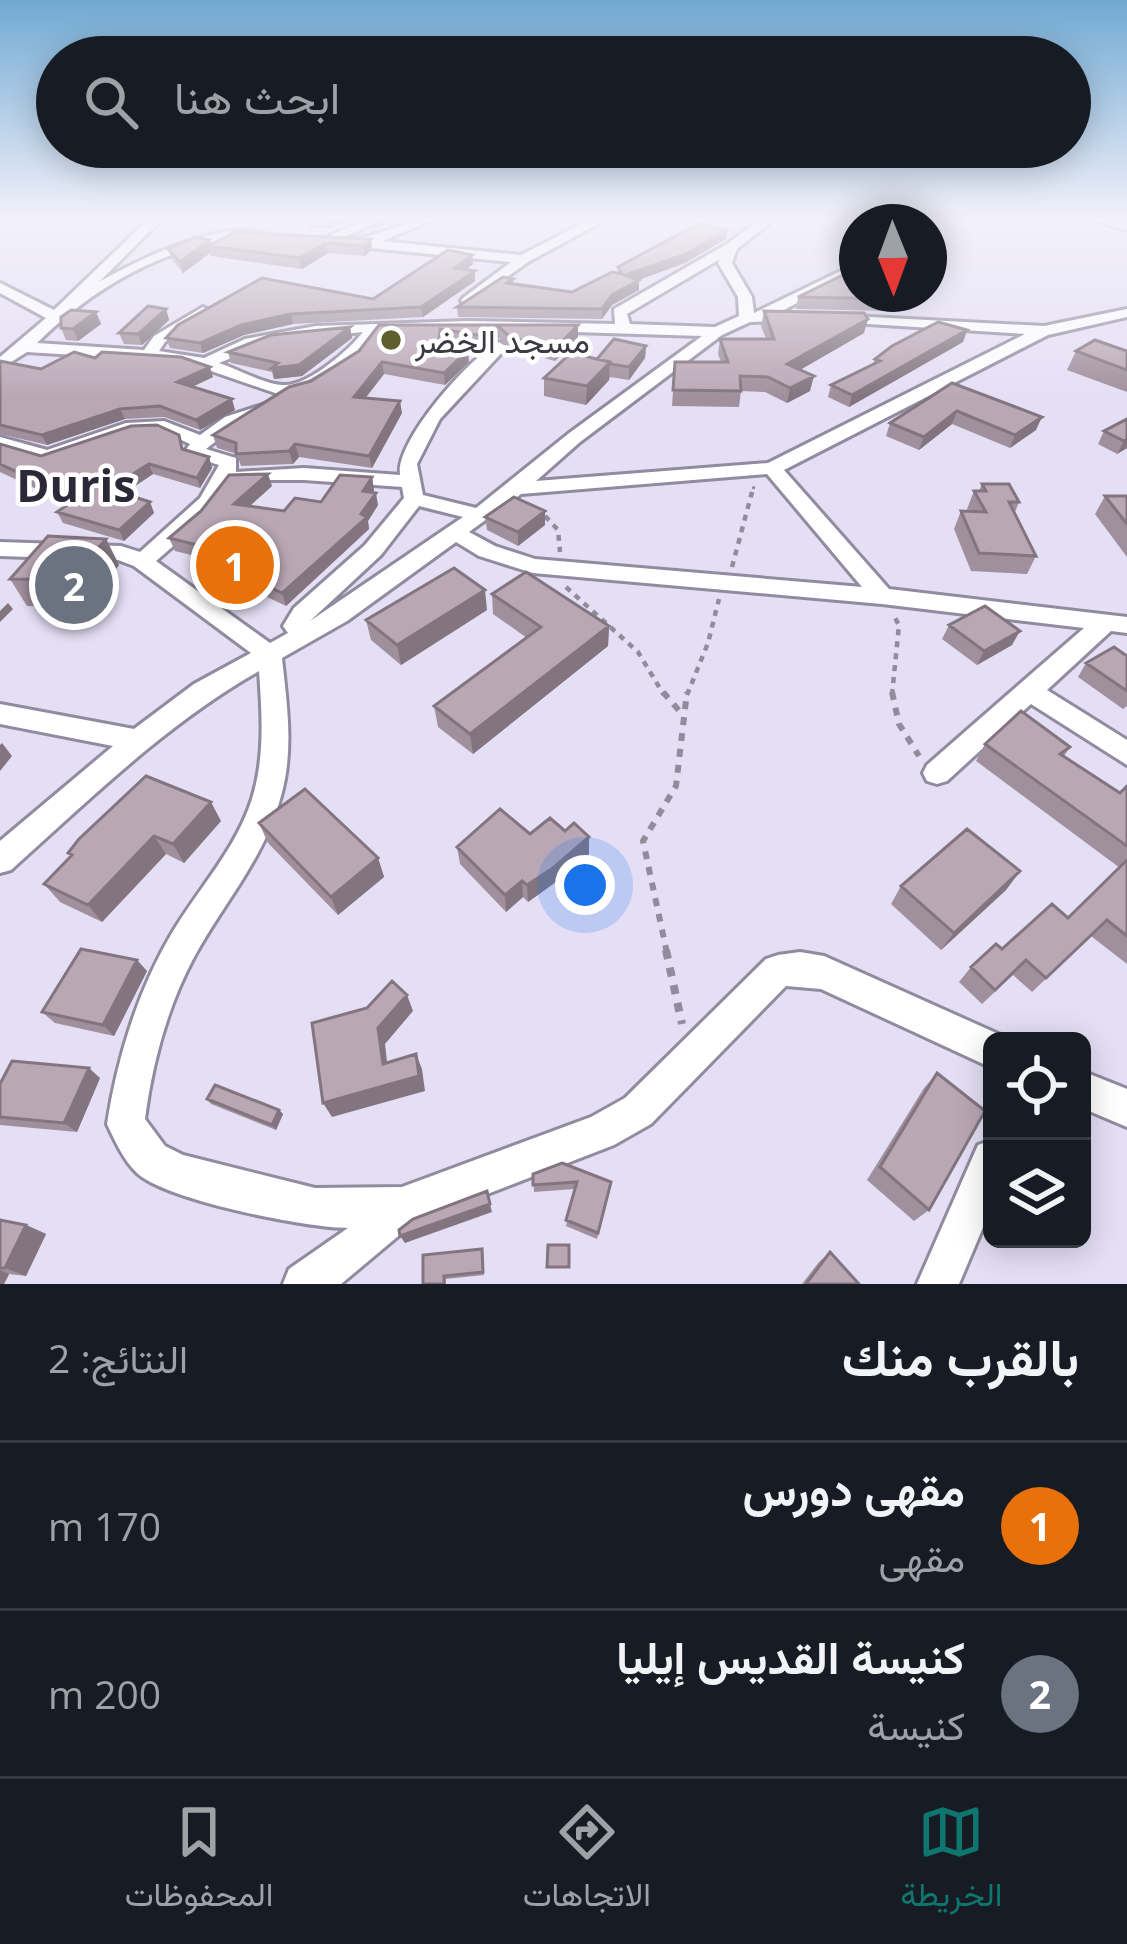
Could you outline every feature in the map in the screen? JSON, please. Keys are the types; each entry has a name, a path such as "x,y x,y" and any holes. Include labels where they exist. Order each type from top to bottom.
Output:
{"street":[{"path":"0,364 25,347 95,278"},
{"path":"61,311 123,278"},
{"path":"424,324 498,278"},
{"path":"624,328 619,312 679,278"},
{"path":"734,278 754,317"},
{"path":"0,860 138,740 203,691 306,634 479,515 717,332 835,278"},
{"path":"0,286 61,311"},
{"path":"150,353 173,328 215,304"},
{"path":"508,494 777,472 1045,331 1127,313"},
{"path":"754,317 804,318"},
{"path":"826,318 1045,331"},
{"path":"208,362 234,345 307,329 424,324 717,332"},
{"path":"25,347 150,353 208,362 284,391 304,386 353,356 375,327"},
{"path":"306,634 296,626 302,614 373,550 412,490 408,464 433,417 495,352 466,351"},
{"path":"142,561 175,538 226,478 229,462 194,452 202,442 231,422 271,407 284,391"},
{"path":"0,442 48,456 131,427 164,426 202,442"},
{"path":"777,472 883,596"},
{"path":"226,478 304,474 412,490 479,515"},
{"path":"454,532 487,551 533,566 883,596 1116,624"},
{"path":"0,549 121,553 142,561 270,655 277,733 268,793 235,867 180,950 132,1083 126,1124 151,1160 179,1174 315,1208 402,1207 602,1132 638,1111 778,971 800,968 850,983 983,1046"},
{"path":"937,773 1028,689 1116,624"},
{"path":"1028,689 1127,754"},
{"path":"0,714 138,740"},
{"path":"1091,1093 1127,1108"},
{"path":"938,1284 983,1180"},
{"path":"304,1284 350,1253 402,1207"}],"path":[{"path":"690,1061 643,841 676,786 682,714 724,582 739,554 753,487 777,472"},
{"path":"508,494 524,501 558,530 558,551 577,569"},
{"path":"533,566 610,623 638,652 682,714"},
{"path":"883,596 899,625 890,708 900,732 937,773"}],"building":[{"path":"262,278 373,299 405,278 465,278 421,307 291,314 241,325 200,343 166,338 178,325"},
{"path":"502,278 513,279 507,283 572,292 600,278 639,280 612,295 602,309 457,307"},
{"path":"839,278 839,298 798,297"},
{"path":"148,306 166,309 138,334 119,333"},
{"path":"71,310 96,312 73,329 61,328 61,317"},
{"path":"764,311 864,313 868,319 787,364 814,376 790,388 768,377 740,376 741,391 673,390 675,362 728,362 720,339 774,339"},
{"path":"938,322 967,330 852,395 831,385 880,361 875,359 892,346"},
{"path":"379,325 578,325 555,349 510,337 498,326 484,336 440,329 439,341 468,350 444,373 382,362 354,397 400,401 369,456 295,444 289,451 236,454 236,443 213,435 289,387 311,381 359,351"},
{"path":"350,327 299,365 272,368 278,363 228,352 271,335"},
{"path":"614,339 646,346 629,367 597,359"},
{"path":"1095,340 1127,351 1127,370 1076,351"},
{"path":"74,352 95,358 102,352 181,357 210,367 177,382 232,399 196,420 160,406 120,409 42,435 0,425 0,361 41,369"},
{"path":"571,353 610,362 587,386 544,378"},
{"path":"952,383 1042,417 1015,435 957,411 924,437 890,423"},
{"path":"1127,419 1124,441 1104,431"},
{"path":"157,425 179,435 182,449 209,457 197,478 149,464 109,489 150,502 119,530 57,512 76,499 0,464 0,444 41,456 131,426"},
{"path":"268,474 234,504 284,511 295,498 321,502 340,475 372,477 363,491 376,493 361,514 367,517 282,593 206,557 218,550 169,538 201,511 229,475"},
{"path":"982,484 1009,484 1019,502 1009,502 1036,556 979,553 961,511 986,512 974,491 986,491"},
{"path":"1105,496 1127,496 1127,524"},
{"path":"514,497 545,511 518,532 485,517"},
{"path":"48,536 106,539 71,580 10,579"},
{"path":"454,568 485,590 397,645 366,620"},
{"path":"526,572 609,626 470,734 434,706 541,627 492,594"},
{"path":"985,606 1020,631 984,651 949,625"},
{"path":"1114,647 1127,656 1127,691 1086,663"},
{"path":"1021,711 1070,747 1060,754 1120,793 1127,786 1127,846 985,744"},
{"path":"146,776 211,802 173,844 154,836 88,905 44,884 72,855 68,853 79,839"},
{"path":"305,789 378,858 331,897 259,823"},
{"path":"500,809 530,834 550,818 565,831 574,823 589,837 553,868 527,885 522,881 505,895 457,847"},
{"path":"967,829 1020,871 954,933 901,886"},
{"path":"1127,860 1127,936 1107,920 1046,978 1026,960 995,990 971,967 996,944 1002,949 1052,904 1068,918"},
{"path":"81,949 137,960 103,1025 42,1012"},
{"path":"392,981 407,995 378,1028 383,1064 416,1054 419,1076 323,1103 312,1023 367,1008"},
{"path":"12,1061 89,1068 64,1123 0,1117 0,1084"},
{"path":"937,1073 983,1109 929,1210 880,1167"},
{"path":"215,1085 279,1110 272,1125 207,1099"},
{"path":"562,1163 611,1182 598,1233 566,1220 577,1182 533,1185 533,1174"},
{"path":"487,1191 490,1204 400,1236 399,1230 413,1219"},
{"path":"0,1220 26,1225 5,1268 0,1268"},
{"path":"548,1245 569,1245 569,1267 547,1267"},
{"path":"482,1249 483,1272 444,1276 444,1284 423,1284 423,1255"},
{"path":"830,1252 859,1284 806,1284"}],"place":[{"name":"مسجد الخضر","path":"391,340"},
{"name":"مقهى دورس","path":"235,565"},
{"name":"كنيسة القديس إيليا","path":"74,585"}],"district":[{"name":"Duris","path":"76,484"}]}
